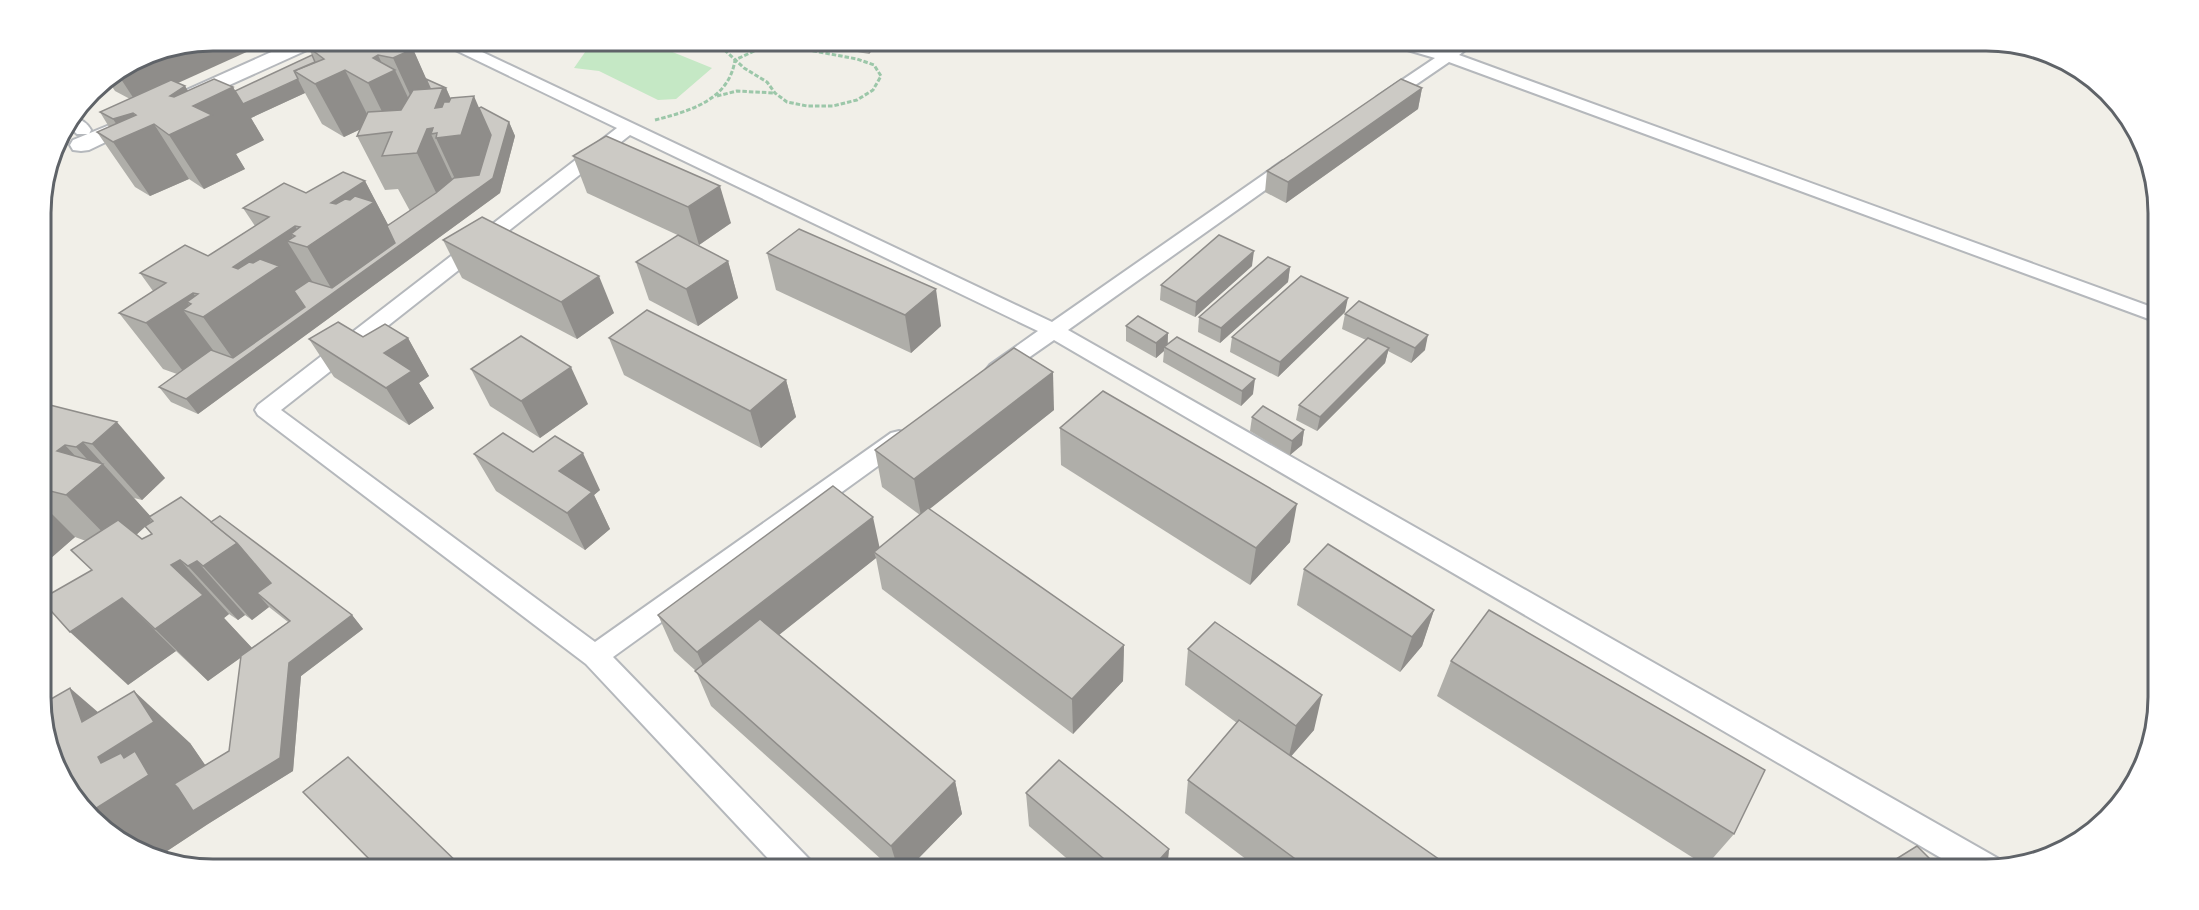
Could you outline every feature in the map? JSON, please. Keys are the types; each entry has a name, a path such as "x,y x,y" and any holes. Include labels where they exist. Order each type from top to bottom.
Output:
{"street":[{"path":"78,132 160,110 287,51"},
{"path":"471,51 1052,330 1971,859"},
{"path":"1430,51 2148,313"},
{"path":"1370,110 1454,51"},
{"path":"629,127 266,410 595,656 788,859"},
{"path":"984,379 1302,156"},
{"path":"595,656 916,427"}],"path":[{"path":"729,51 744,68 767,82 775,93 787,102 807,106 833,106 857,100 873,90 881,76 874,65 857,59 811,51"},
{"path":"735,60 755,51"},
{"path":"716,96 728,84 735,72 735,60"},
{"path":"629,127 682,113 716,96 736,91 775,93"}],"green space":[{"path":"586,51 670,51 712,68 676,99 658,100 599,71 574,68"}],"building":[{"path":"313,51 409,51 393,58 378,55 373,58 395,70 368,83 345,70 315,84 294,71 324,59"},
{"path":"312,55 315,62 294,71 298,79 243,104 235,91"},
{"path":"214,79 233,87 193,106 212,115 169,135 154,124 113,142 97,132 136,115 133,113 113,119 100,112 171,80 185,86 170,96 174,97"},
{"path":"426,79 446,88 443,90 443,88 427,89 430,88"},
{"path":"1401,79 1422,88 1288,182 1267,171"},
{"path":"443,88 435,108 442,107 444,102 449,102 451,98 474,96 461,135 436,138 437,133 431,134 433,128 427,129 417,153 382,156 392,132 357,136 368,112 401,110 413,90"},
{"path":"479,108 509,122 493,178 186,399 159,387 211,350 233,358 305,307 294,291 309,281 332,288 395,243 387,226 454,178 479,175 491,135"},
{"path":"606,136 720,186 688,207 573,156"},
{"path":"343,172 365,181 331,203 350,200 355,196 374,202 307,247 287,241 295,236 291,234 300,227 295,226 233,267 238,269 249,262 253,263 260,259 279,266 203,317 183,310 191,304 187,302 198,294 193,293 146,323 119,313 166,283 140,273 185,245 208,256 269,217 243,208 284,183 306,193"},
{"path":"482,217 599,276 561,302 443,240"},
{"path":"799,229 936,289 905,315 767,253"},
{"path":"678,235 728,261 686,289 636,262"},
{"path":"1219,235 1254,251 1196,302 1161,285"},
{"path":"1268,257 1290,267 1221,328 1199,317"},
{"path":"1301,276 1348,298 1280,362 1232,337"},
{"path":"1359,301 1428,335 1415,348 1345,314"},
{"path":"647,310 786,380 750,411 609,338"},
{"path":"1138,316 1168,333 1156,343 1126,326"},
{"path":"338,322 363,337 385,324 408,338 384,353 412,371 386,388 309,339"},
{"path":"521,336 571,367 521,401 471,369"},
{"path":"1177,337 1255,379 1242,391 1164,347"},
{"path":"1368,338 1389,348 1320,417 1299,405"},
{"path":"1014,348 1053,372 914,479 875,450"},
{"path":"1103,391 1297,504 1256,548 1060,428"},
{"path":"51,405 117,422 92,444 83,442 76,447 65,445 57,451 103,464 66,495 51,491"},
{"path":"1263,406 1304,430 1292,441 1252,417"},
{"path":"503,433 533,452 555,436 583,453 559,471 592,492 567,513 474,454"},
{"path":"833,486 873,517 697,652 658,615"},
{"path":"181,497 237,543 203,566 197,561 188,566 180,560 171,565 203,595 155,629 122,598 70,632 51,611 51,593 92,570 71,550 118,520 142,539 152,534 145,526 153,521 149,517"},
{"path":"928,508 1124,645 1072,699 874,552"},
{"path":"220,516 352,615 289,663 280,758 193,811 174,784 229,751 241,656 290,621 257,593 271,583 237,543 211,522"},
{"path":"1328,544 1434,610 1412,637 1304,569"},
{"path":"1489,610 1765,770 1734,834 1451,661"},
{"path":"760,619 955,781 891,846 695,671"},
{"path":"1215,622 1322,695 1296,726 1188,649"},
{"path":"70,688 82,722 134,691 154,722 98,757 101,763 121,753 124,758 135,751 149,775 96,809 78,787 68,769 54,729 51,699"},
{"path":"1239,720 1439,859 1295,859 1188,780"},
{"path":"348,757 454,859 369,859 303,792"},
{"path":"1059,760 1169,849 1160,859 1104,859 1026,793"},
{"path":"1917,846 1930,859 1896,859"}]}
